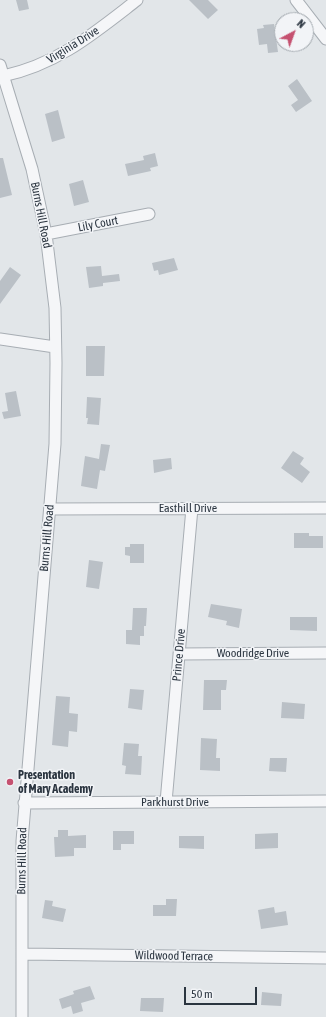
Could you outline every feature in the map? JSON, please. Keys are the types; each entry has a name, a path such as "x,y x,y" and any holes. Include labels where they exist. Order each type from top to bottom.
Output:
{"street":[{"name":"Virginia Drive","path":"3,76 26,71 66,53 137,0"},
{"path":"296,0 326,39"},
{"name":"Burns Hill Road","path":"0,65 32,169 46,234 54,293 56,347 56,421 50,509 24,803 21,886 22,1017"},
{"name":"Lily Court","path":"46,234 149,214"},
{"path":"0,339 56,347"},
{"name":"Prince Drive","path":"166,802 192,508"},
{"name":"Easthill Drive","path":"50,509 326,508"},
{"name":"Woodridge Drive","path":"179,654 326,653"},
{"name":"Parkhurst Drive","path":"24,803 326,801"},
{"name":"Wildwood Terrace","path":"22,954 326,958"}],"building":[{"path":"16,0 27,0 29,9 19,11"},
{"path":"189,0 208,0 218,10 208,19"},
{"path":"274,24 274,52 278,52 268,53 267,44 259,45 257,29 264,28 263,25"},
{"path":"297,79 312,101 296,112 291,105 298,100 288,86"},
{"path":"58,110 65,138 52,142 45,114"},
{"path":"155,153 158,166 150,168 151,171 128,176 125,164 144,160 143,156"},
{"path":"0,158 3,158 12,195 0,198"},
{"path":"83,180 89,202 74,206 69,184"},
{"path":"174,258 178,270 159,275 158,270 154,271 152,263"},
{"path":"101,266 102,276 119,274 120,281 103,283 103,286 89,288 86,267"},
{"path":"10,267 21,275 0,304 0,281"},
{"path":"86,346 105,346 104,376 86,376"},
{"path":"16,391 21,416 4,419 2,412 8,411 5,393"},
{"path":"87,397 101,398 99,425 87,424"},
{"path":"101,444 110,445 105,471 100,470 97,489 81,486 85,456 99,459"},
{"path":"293,451 304,458 300,464 310,472 302,483 281,468"},
{"path":"171,458 172,469 154,473 153,460"},
{"path":"294,533 309,533 309,536 323,536 323,548 294,548"},
{"path":"130,544 144,544 144,563 130,563 130,556 125,555 125,547 130,547"},
{"path":"89,560 103,562 99,589 86,587"},
{"path":"211,604 242,609 239,628 226,625 227,621 208,617"},
{"path":"133,608 147,608 146,626 144,626 144,636 140,636 140,645 126,644 126,630 132,630"},
{"path":"290,617 317,617 317,631 290,630"},
{"path":"204,680 227,680 226,690 221,690 221,710 203,710"},
{"path":"130,689 144,690 142,710 128,708"},
{"path":"56,696 70,697 69,713 78,714 77,732 69,731 68,747 52,745"},
{"path":"282,702 305,704 304,719 281,718"},
{"path":"201,738 217,739 216,758 220,758 220,771 200,770"},
{"path":"124,743 139,744 138,756 142,756 141,775 125,774 126,766 122,765"},
{"path":"270,758 287,758 286,772 269,771"},
{"path":"58,830 68,830 68,836 86,835 86,848 74,848 74,856 55,857 54,837 58,837"},
{"path":"113,831 134,831 134,844 121,844 121,850 113,850"},
{"path":"278,833 278,848 255,849 255,834"},
{"path":"179,836 204,836 204,849 179,848"},
{"path":"166,899 177,899 176,916 153,916 153,905 166,905"},
{"path":"45,900 53,901 52,906 66,909 63,922 42,918"},
{"path":"274,907 275,913 286,911 288,925 261,929 258,910"},
{"path":"90,986 95,999 81,1003 83,1011 73,1014 71,1006 62,1009 59,999 74,994 73,991"},
{"path":"262,992 282,994 281,1006 261,1005"},
{"path":"141,998 164,998 163,1012 140,1011"}],"place":[{"name":"Presentation of Mary Academy","path":"10,782"}]}
